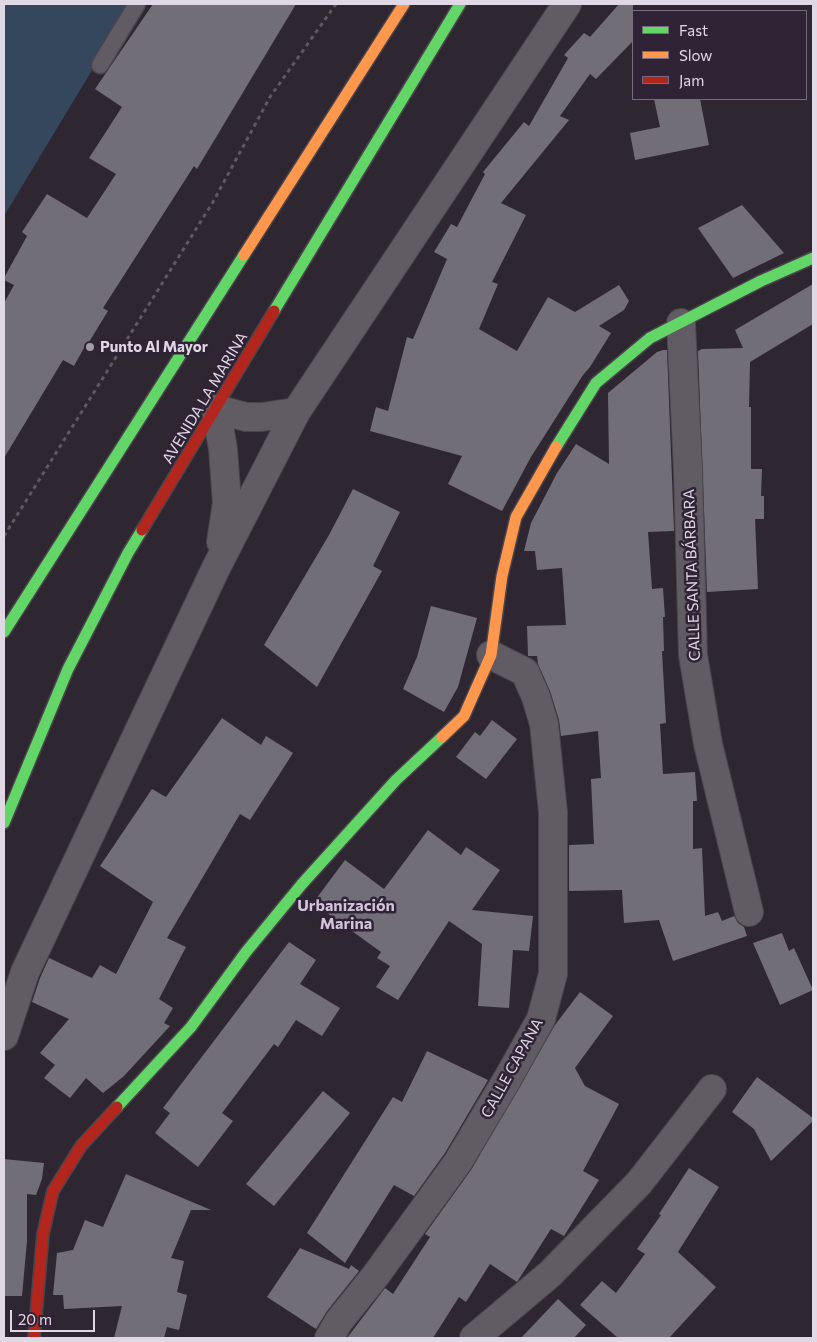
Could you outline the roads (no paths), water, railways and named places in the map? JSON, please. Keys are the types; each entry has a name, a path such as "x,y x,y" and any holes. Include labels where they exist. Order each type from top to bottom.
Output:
{"main road":[{"path":"4,632 404,4"},
{"name":"AVENIDA LA MARINA","path":"4,822 68,669 128,553 460,4"},
{"path":"34,1338 43,1234 54,1190 81,1146 191,1027 246,952 302,884 396,780 464,716 491,655 502,576 516,517 544,465 596,383 650,338 762,281 813,258"}],"street":[{"path":"4,1036 25,972 216,568 296,412 566,4"},
{"name":"CALLE SANTA BÁRBARA","path":"681,323 688,471 693,655 708,744 750,912"},
{"path":"216,568 227,503 223,449 216,409 246,417 262,417 296,412"},
{"name":"CALLE CAPANA","path":"329,1338 339,1321 376,1275 458,1162 541,1019 553,974 553,812 544,724 536,697 525,672 491,655"},
{"path":"474,1338 550,1274 639,1183 712,1089"}],"lane":[{"path":"100,66 137,4"}],"water":[{"path":"4,4 132,4 4,216"}],"place":[{"name":"Punto Al Mayor","path":"90,347"}],"district":[{"name":"Urbanización Marina","path":"346,915"}]}
